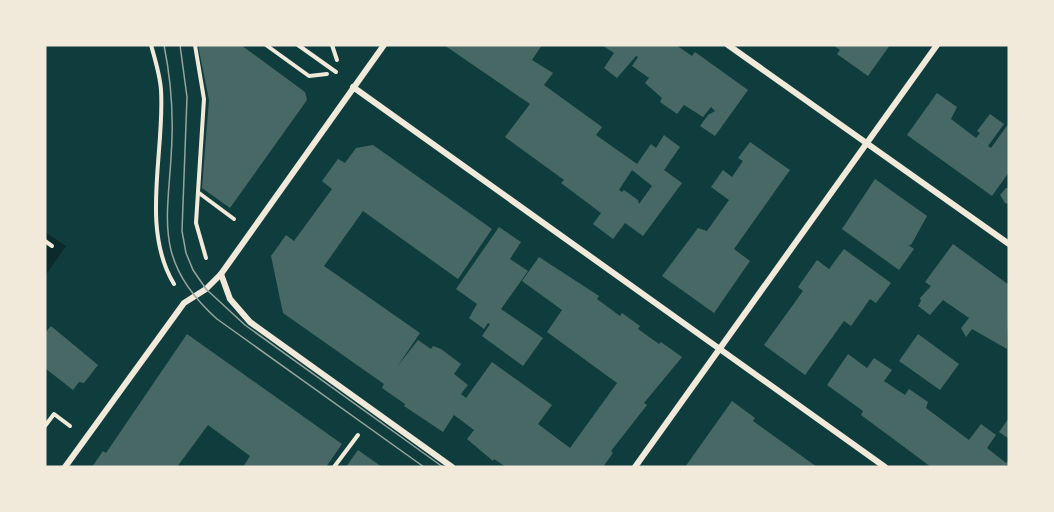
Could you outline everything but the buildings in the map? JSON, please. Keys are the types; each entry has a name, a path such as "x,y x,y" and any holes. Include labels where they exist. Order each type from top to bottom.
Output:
{"street":[{"path":"65,467 184,303 206,289 221,274 384,45"},
{"path":"728,45 1009,244"},
{"path":"635,467 937,45"},
{"path":"353,87 885,467"},
{"path":"221,274 230,299 250,322 452,467"}],"path":[{"path":"151,45 161,88 156,220 162,256 174,284"},
{"path":"195,45 204,99 197,225 206,258"},
{"path":"266,45 309,76 327,74"},
{"path":"298,45 336,72"},
{"path":"332,45 337,60"},
{"path":"198,192 234,219"},
{"path":"45,241 52,246"},
{"path":"45,426 54,414 70,426"},
{"path":"334,467 358,435"}],"water":[{"path":"45,232 66,246 45,276"}],"tram line":[{"path":"164,45 172,114 168,234 172,255 181,276 195,297 217,319 424,467"},
{"path":"180,45 187,97 182,231 186,253 193,270 206,289 245,325 443,467"}]}
